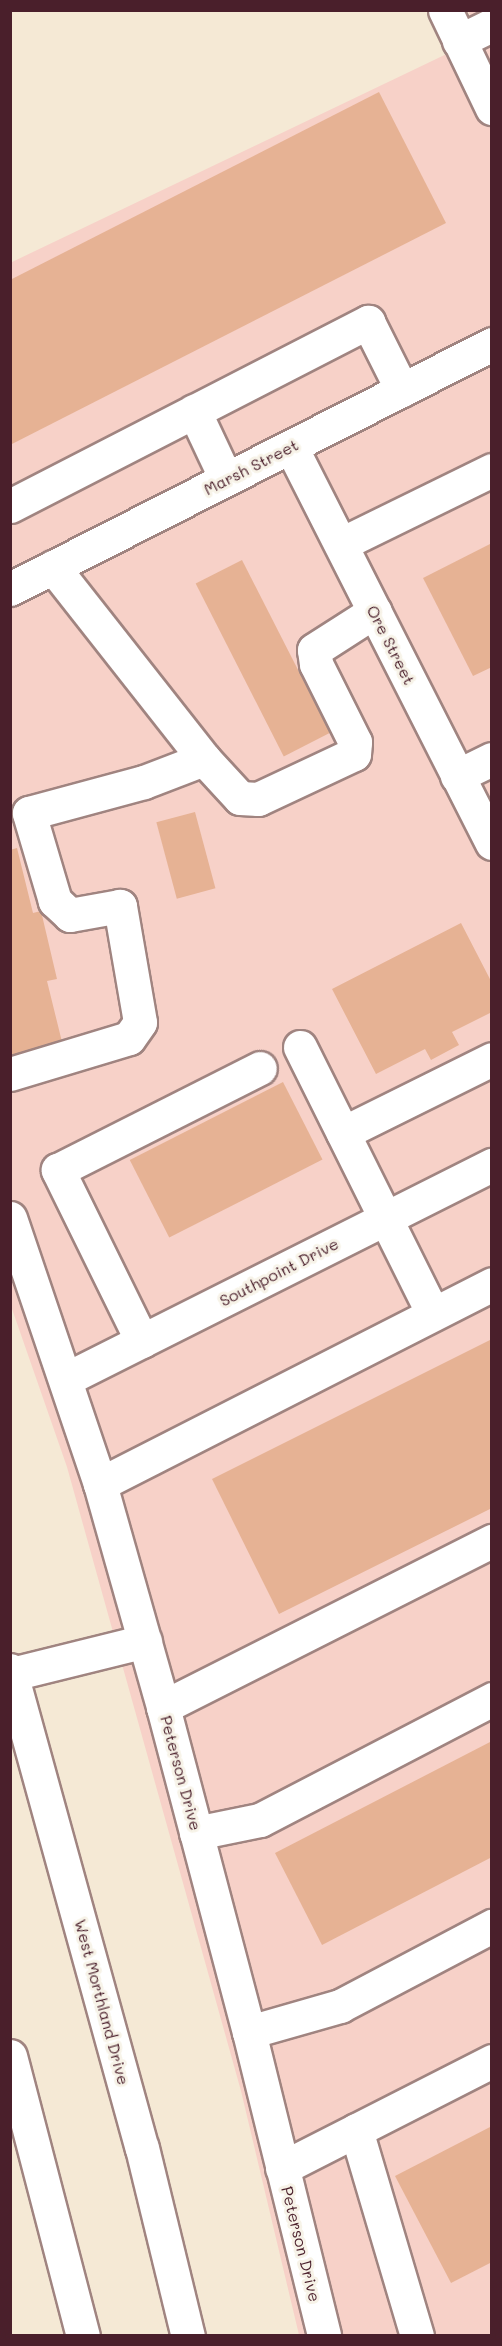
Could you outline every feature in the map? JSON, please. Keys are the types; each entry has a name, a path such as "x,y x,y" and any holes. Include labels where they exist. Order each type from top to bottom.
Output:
{"main road":[{"path":"445,10 492,108"},
{"path":"459,41 492,25"},
{"path":"10,506 368,322 402,390"},
{"name":"Marsh Street","path":"14,578 52,567 492,344"},
{"path":"194,411 226,479"},
{"name":"Ore Street","path":"291,447 492,843"},
{"path":"341,544 492,470"},
{"path":"52,567 204,759 240,798 258,799 354,754 355,742 316,664 314,650 375,612"},
{"path":"10,1074 129,1038 140,1022 120,906 70,915 55,901 20,805 144,782 204,759"},
{"path":"458,776 492,759"},
{"path":"300,1047 433,1314"},
{"path":"343,1133 492,1059"},
{"path":"142,1341 58,1170 260,1068"},
{"name":"Southpoint Drive","path":"66,1379 492,1165"},
{"name":"Peterson Drive","path":"10,1218 100,1484 145,1641 249,2032 324,2336"},
{"path":"100,1484 492,1284"},
{"path":"163,1707 492,1541"},
{"path":"11,1672 145,1641"},
{"name":"West Morthland Drive","path":"11,1672 142,2148 188,2336"},
{"path":"196,1833 260,1820 492,1699"},
{"path":"249,2032 340,2006 492,1926"},
{"path":"10,2056 20,2131 82,2336"},
{"path":"282,2168 492,2061"},
{"path":"356,2130 417,2336"}],"shaded area":[{"path":"468,11 491,11 491,2335 299,2335 241,2091 67,1467 11,1306 10,263 480,38"}],"building":[{"path":"379,92 446,223 10,445 10,280"},
{"path":"492,543 492,667 473,676 423,578"},
{"path":"242,560 330,733 284,756 196,584"},
{"path":"195,812 215,888 177,899 156,822"},
{"path":"17,848 33,913 41,911 57,979 47,981 63,1046 10,1059 10,850"},
{"path":"461,923 492,983 492,1012 452,1032 459,1045 431,1060 425,1049 376,1074 332,989"},
{"path":"283,1082 322,1160 169,1238 130,1160"},
{"path":"492,1339 492,1508 279,1614 212,1479"},
{"path":"492,1741 492,1857 322,1945 275,1853"},
{"path":"492,2126 492,2262 451,2283 395,2176"}]}
